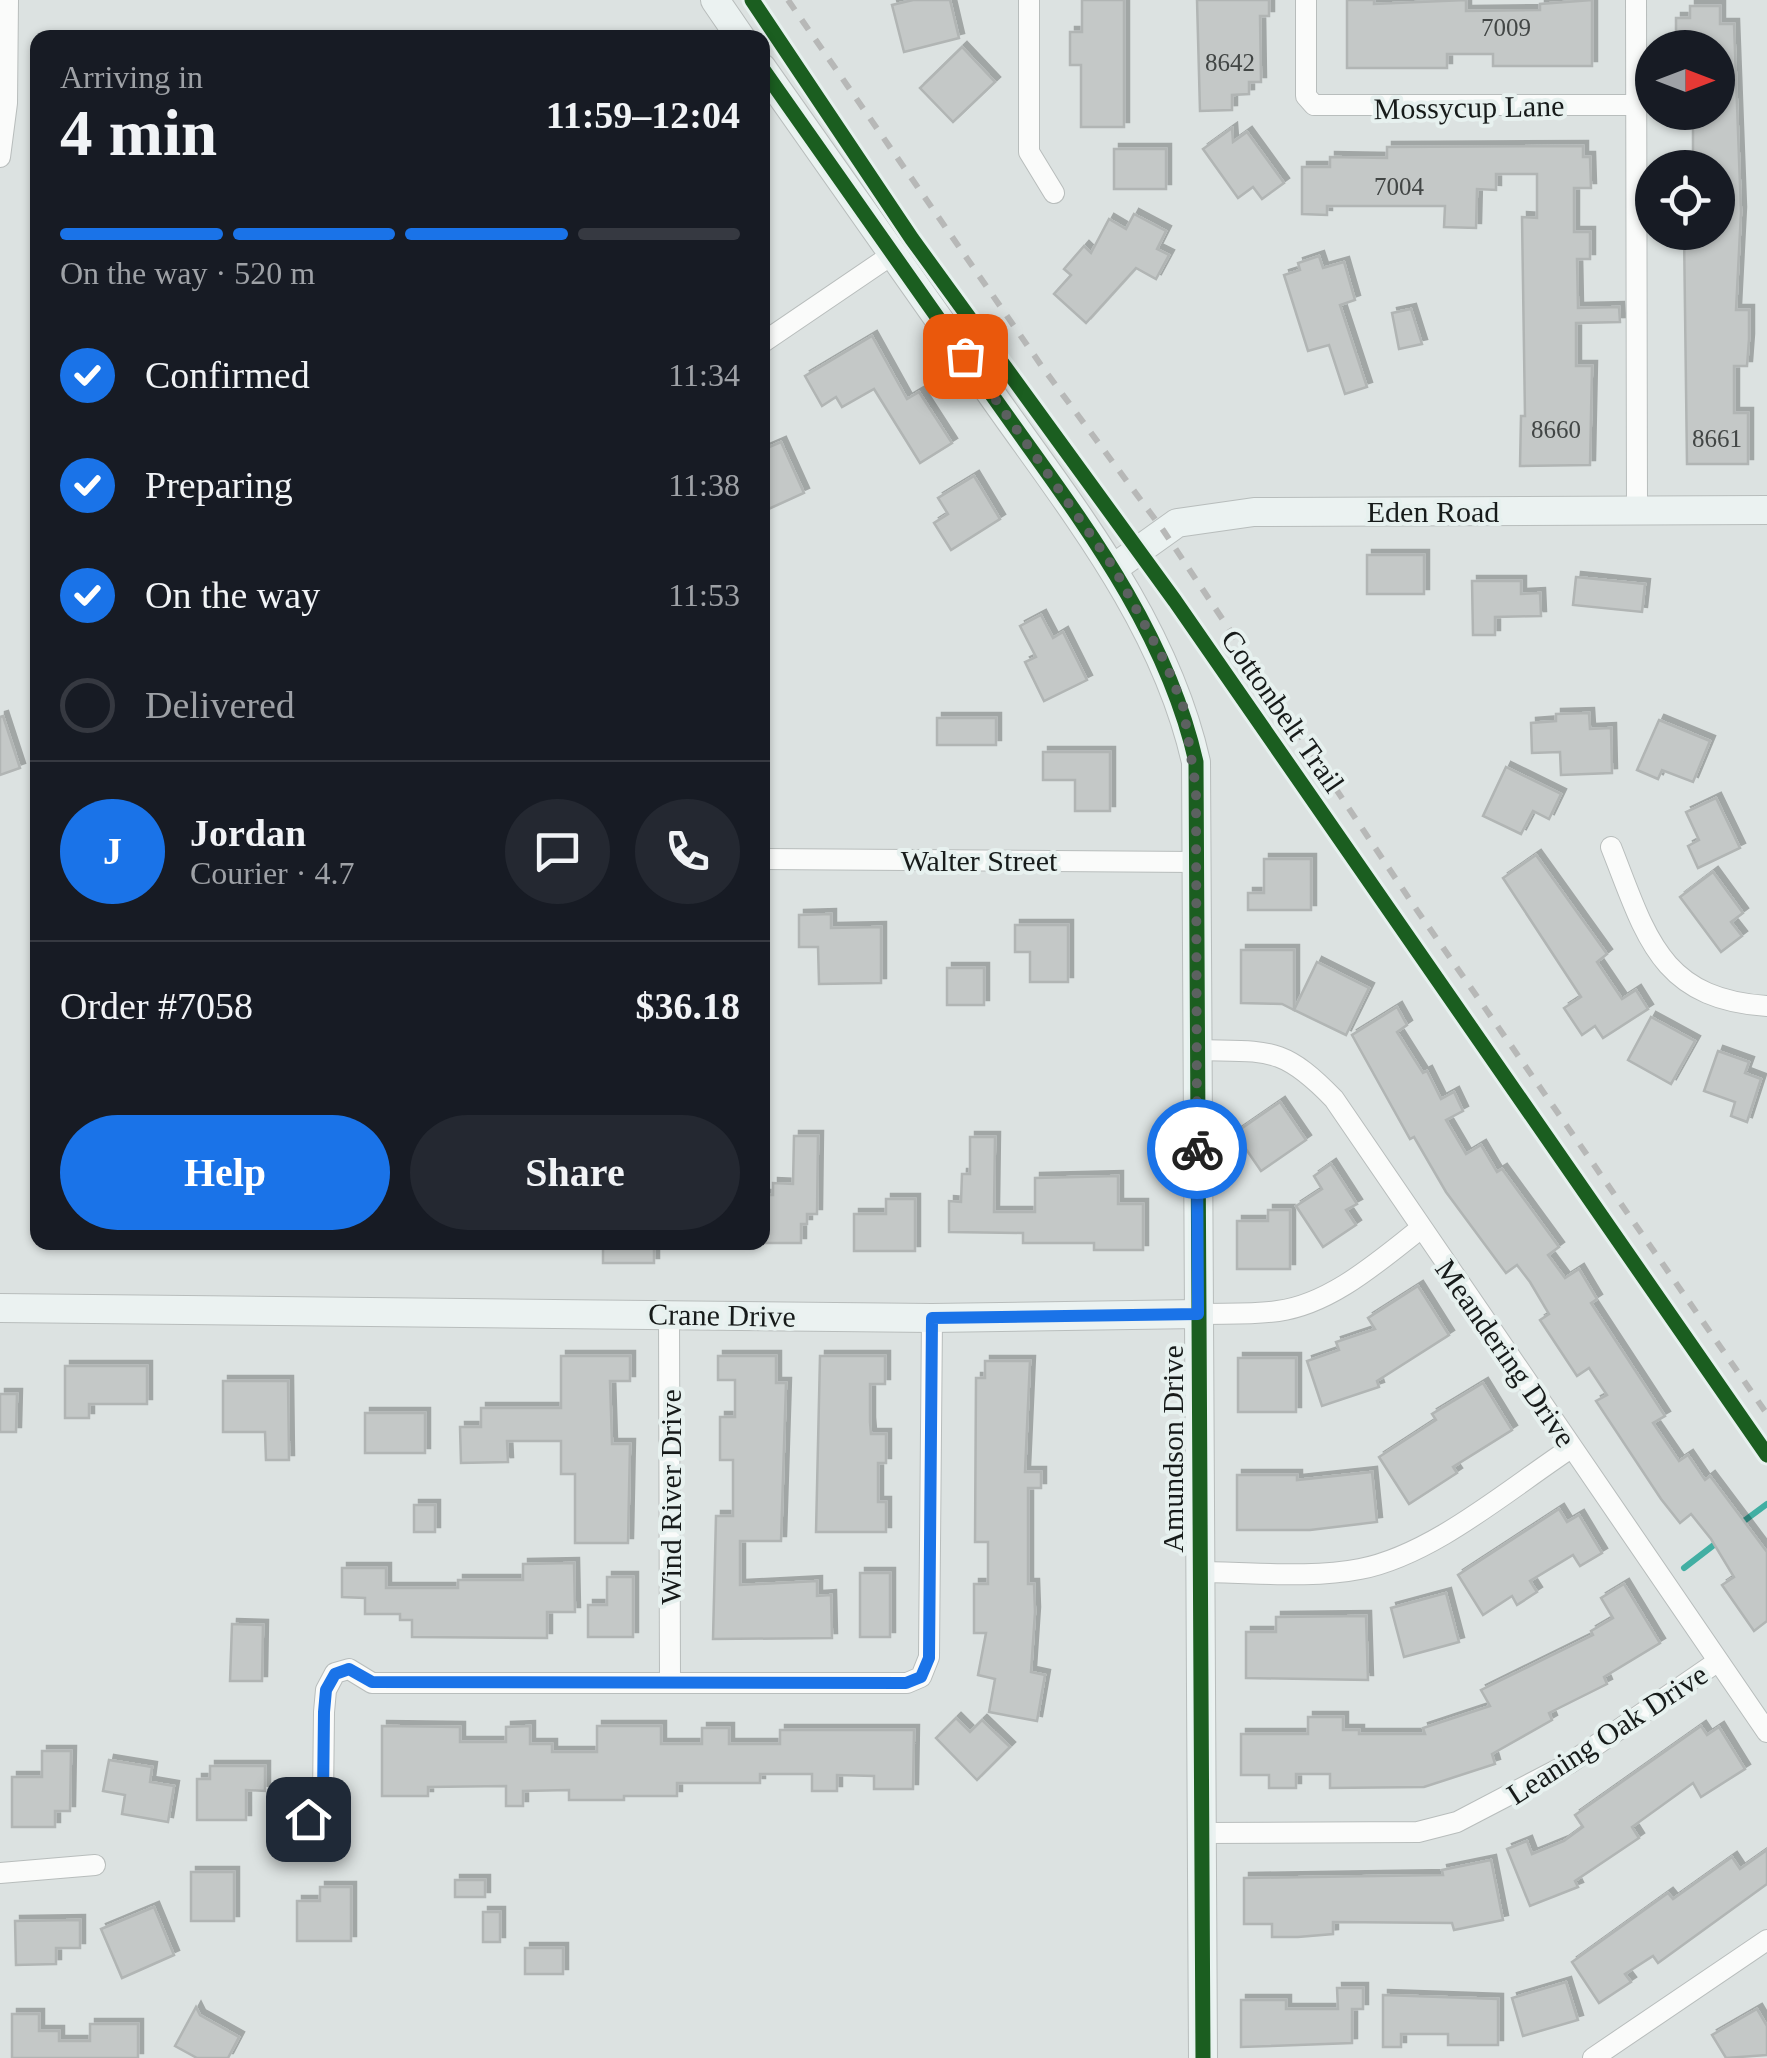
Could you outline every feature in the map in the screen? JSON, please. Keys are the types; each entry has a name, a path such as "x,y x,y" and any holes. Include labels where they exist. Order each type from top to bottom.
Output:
{"street":[{"path":"0,157 8,103 8,0"},
{"path":"715,0 736,30"},
{"path":"1029,0 1029,152 1054,193"},
{"name":"Mossycup Lane","path":"1306,0 1306,96 1326,108 1635,105"},
{"path":"1636,0 1636,30"},
{"name":"Amundson Drive","path":"770,79 1114,568 1166,664 1183,706 1196,762 1203,2058"},
{"path":"1636,130 1637,510"},
{"path":"770,338 893,254"},
{"name":"Eden Road","path":"1114,568 1163,530 1192,518 1254,512 1767,510"},
{"path":"1612,847 1642,924 1676,975 1710,998 1767,1006"},
{"name":"Walter Street","path":"770,859 1196,862"},
{"name":"Meandering Drive","path":"1197,1050 1267,1052 1301,1065 1334,1099 1767,1732"},
{"name":"Crane Drive","path":"0,1308 932,1318 1280,1311 1336,1290 1420,1229"},
{"name":"Wind River Drive","path":"669,1314 670,1681"},
{"path":"308,1819 323,1798 326,1690 335,1674 349,1669 372,1682 906,1683 921,1677 929,1658 932,1318"},
{"path":"1200,1572 1330,1572 1361,1569 1410,1554 1571,1448"},
{"name":"Leaning Oak Drive","path":"1202,1834 1418,1832 1457,1822 1556,1771 1717,1662"},
{"path":"0,1873 95,1864"},
{"path":"1593,2058 1767,1940"}],"building":[{"path":"913,0 950,0 959,38 904,52 892,5"},
{"path":"1082,0 1124,0 1124,127 1081,127 1081,65 1070,65 1070,32 1082,32"},
{"path":"1197,0 1269,0 1269,16 1260,16 1261,82 1249,82 1249,94 1232,95 1232,110 1200,111"},
{"path":"1347,0 1374,0 1374,4 1466,0 1466,11 1540,10 1540,4 1592,0 1592,66 1493,66 1493,54 1447,54 1447,68 1347,68"},
{"path":"1690,6 1720,6 1720,24 1734,24 1734,30 1676,30 1676,18 1690,18"},
{"path":"962,47 995,82 953,122 920,88"},
{"path":"1735,51 1741,212 1736,310 1749,310 1749,339 1747,366 1734,366 1734,413 1748,413 1748,464 1687,464 1684,250 1735,250 1735,150 1693,150 1693,130 1735,130"},
{"path":"1232,128 1233,142 1247,132 1284,183 1262,199 1253,187 1238,198 1203,149"},
{"path":"1583,146 1583,157 1590,157 1591,188 1574,188 1574,232 1590,232 1590,259 1577,259 1578,308 1619,307 1620,322 1576,323 1576,366 1592,366 1590,465 1520,466 1521,416 1525,416 1522,217 1537,218 1537,174 1496,174 1496,190 1477,189 1476,228 1444,227 1445,206 1327,206 1327,215 1302,214 1302,167 1330,167 1330,157 1387,158 1387,147"},
{"path":"1114,149 1166,149 1166,189 1114,189"},
{"path":"1134,214 1166,231 1157,249 1169,255 1156,279 1136,268 1086,323 1054,294 1071,275 1064,269 1084,246 1091,253 1109,219 1126,229"},
{"path":"1319,256 1323,268 1344,262 1355,300 1340,305 1367,387 1345,394 1329,345 1308,351 1284,275 1300,270 1298,263"},
{"path":"1411,309 1422,344 1399,349 1392,313"},
{"path":"872,336 907,399 919,392 952,443 920,463 874,389 842,407 836,397 822,406 805,376"},
{"path":"781,442 804,493 770,508 770,447"},
{"path":"974,476 1000,519 951,550 934,523 948,514 938,498"},
{"path":"1367,555 1424,555 1424,594 1367,594"},
{"path":"1576,577 1645,584 1642,612 1573,605"},
{"path":"1472,581 1521,581 1521,594 1540,593 1541,616 1495,617 1495,635 1473,635"},
{"path":"1041,615 1053,638 1063,632 1087,680 1044,701 1025,662 1036,657 1020,626"},
{"path":"1589,713 1590,729 1611,728 1612,773 1561,775 1560,752 1532,753 1531,723 1556,721 1556,714"},
{"path":"3,716 20,768 0,775 0,717"},
{"path":"937,718 996,718 996,745 937,745"},
{"path":"1659,720 1710,741 1693,782 1662,770 1658,779 1637,770"},
{"path":"1043,752 1110,752 1110,811 1075,811 1075,780 1043,780"},
{"path":"1506,767 1561,794 1549,819 1533,811 1521,834 1483,816"},
{"path":"1716,798 1740,848 1698,868 1688,846 1699,840 1686,812"},
{"path":"1536,855 1607,954 1597,962 1622,999 1636,990 1648,1009 1603,1038 1595,1026 1582,1035 1564,1008 1581,997 1503,878"},
{"path":"1264,859 1311,859 1311,910 1248,910 1248,893 1264,893"},
{"path":"1713,872 1743,913 1731,922 1742,936 1721,952 1680,897"},
{"path":"831,914 831,928 881,927 881,983 819,984 818,947 799,947 799,915"},
{"path":"1015,925 1068,925 1068,982 1030,982 1030,952 1015,952"},
{"path":"1241,950 1294,950 1294,1010 1282,1004 1241,1003"},
{"path":"1317,962 1369,988 1346,1035 1294,1010"},
{"path":"947,968 984,968 984,1005 947,1005"},
{"path":"1397,1007 1407,1025 1397,1032 1423,1073 1427,1071 1441,1099 1454,1092 1463,1111 1446,1120 1466,1154 1481,1145 1497,1172 1502,1169 1559,1247 1548,1255 1565,1278 1579,1269 1597,1299 1591,1303 1665,1416 1653,1423 1679,1461 1688,1455 1705,1480 1710,1476 1767,1552 1767,1621 1754,1631 1722,1585 1734,1577 1711,1539 1691,1514 1680,1523 1661,1499 1596,1401 1607,1395 1589,1368 1577,1376 1540,1320 1549,1314 1530,1282 1517,1265 1506,1273 1446,1192 1414,1137 1410,1139 1352,1035"},
{"path":"1651,1017 1695,1041 1671,1084 1628,1060"},
{"path":"1718,1051 1749,1062 1745,1073 1761,1079 1747,1122 1731,1116 1735,1102 1704,1091"},
{"path":"1280,1102 1306,1140 1261,1171 1235,1133"},
{"path":"794,1136 818,1136 817,1214 807,1214 807,1224 801,1224 801,1243 770,1243 773,1183 793,1184"},
{"path":"970,1137 995,1137 994,1212 1035,1212 1035,1178 1118,1176 1118,1204 1143,1204 1143,1250 1094,1250 1094,1243 1023,1243 1023,1233 949,1232 949,1201 961,1202 962,1174 970,1174"},
{"path":"1331,1164 1357,1204 1346,1210 1356,1225 1323,1247 1296,1206 1322,1189 1314,1176"},
{"path":"886,1199 915,1199 915,1251 854,1251 854,1214 886,1214"},
{"path":"1268,1210 1290,1210 1290,1269 1237,1269 1237,1221 1268,1221"},
{"path":"603,1250 654,1250 654,1263 603,1263"},
{"path":"1418,1286 1449,1335 1377,1381 1379,1387 1322,1406 1307,1361 1339,1350 1336,1342 1375,1329 1368,1318"},
{"path":"561,1356 630,1356 630,1381 610,1381 612,1444 630,1444 628,1543 575,1543 575,1474 561,1474 561,1441 507,1441 508,1462 461,1463 460,1427 481,1427 481,1408 561,1408"},
{"path":"718,1356 776,1356 776,1383 786,1383 781,1541 740,1541 740,1585 817,1581 817,1596 831,1595 832,1638 713,1639 716,1516 733,1516 733,1460 720,1460 720,1417 735,1417 735,1380 718,1380"},
{"path":"820,1356 885,1356 885,1384 870,1384 870,1422 871,1434 886,1434 886,1463 878,1463 878,1502 886,1502 886,1532 816,1532"},
{"path":"1238,1358 1296,1358 1296,1412 1238,1412"},
{"path":"985,1361 1030,1361 1025,1472 1041,1472 1041,1488 1028,1488 1028,1584 1034,1584 1035,1612 1031,1672 1045,1675 1037,1721 989,1712 995,1679 978,1675 986,1633 974,1633 974,1584 988,1584 988,1542 975,1542 976,1378 985,1378"},
{"path":"65,1366 147,1366 147,1404 89,1404 89,1418 65,1418"},
{"path":"223,1381 288,1381 289,1460 266,1460 265,1432 223,1432"},
{"path":"1483,1383 1512,1430 1453,1467 1457,1473 1409,1504 1379,1457 1436,1420 1432,1414"},
{"path":"0,1394 17,1394 16,1432 0,1432"},
{"path":"365,1413 425,1413 425,1453 365,1453"},
{"path":"1372,1472 1377,1522 1310,1530 1237,1530 1237,1475 1297,1475 1297,1480"},
{"path":"414,1505 435,1505 435,1532 414,1532"},
{"path":"1559,1509 1567,1522 1579,1515 1602,1553 1580,1566 1573,1555 1530,1581 1537,1592 1517,1605 1512,1596 1483,1615 1458,1575"},
{"path":"574,1563 575,1612 547,1612 547,1638 412,1637 412,1620 400,1620 400,1614 365,1614 365,1598 342,1597 342,1568 386,1568 386,1588 458,1588 458,1580 523,1580 523,1564"},
{"path":"860,1573 890,1573 890,1637 860,1637"},
{"path":"607,1577 633,1577 633,1637 588,1637 588,1605 607,1605"},
{"path":"1624,1584 1660,1643 1604,1677 1607,1684 1549,1713 1552,1720 1492,1754 1495,1764 1424,1787 1330,1788 1330,1774 1296,1774 1296,1788 1269,1788 1269,1775 1241,1775 1241,1734 1308,1734 1308,1717 1343,1717 1343,1730 1359,1730 1359,1734 1425,1734 1423,1728 1490,1706 1481,1690 1593,1635 1591,1631 1613,1618 1601,1598"},
{"path":"1446,1593 1459,1642 1404,1657 1391,1608"},
{"path":"1366,1616 1368,1680 1246,1678 1246,1632 1276,1632 1276,1617"},
{"path":"232,1624 263,1625 262,1681 230,1681"},
{"path":"956,1718 970,1732 982,1720 1010,1747 977,1780 936,1738"},
{"path":"382,1726 460,1727 460,1742 506,1742 506,1727 530,1726 530,1744 552,1744 552,1752 597,1752 597,1726 661,1726 661,1744 702,1744 702,1728 729,1728 729,1744 780,1744 780,1730 914,1730 913,1789 874,1789 874,1776 837,1775 837,1791 812,1791 812,1774 760,1774 760,1783 677,1783 677,1796 624,1796 624,1800 569,1800 569,1790 523,1791 523,1806 506,1806 506,1786 428,1787 428,1796 382,1796"},
{"path":"1701,1726 1707,1735 1719,1727 1745,1769 1701,1797 1693,1783 1632,1827 1639,1838 1575,1881 1578,1887 1530,1906 1507,1849 1527,1841 1532,1854 1564,1841 1583,1827 1575,1815"},
{"path":"42,1751 71,1751 70,1811 55,1811 55,1827 12,1827 12,1777 42,1777"},
{"path":"109,1760 152,1767 150,1782 174,1786 168,1822 122,1814 125,1795 103,1791"},
{"path":"210,1766 265,1766 265,1791 246,1790 246,1820 197,1820 197,1779 210,1779"},
{"path":"1767,1850 1767,1884 1658,1963 1653,1956 1625,1974 1631,1982 1599,2003 1572,1962 1668,1893 1673,1899 1732,1857 1740,1869"},
{"path":"1491,1860 1503,1920 1454,1930 1452,1923 1333,1922 1333,1934 1298,1937 1272,1937 1272,1924 1244,1924 1244,1878 1443,1875 1442,1870"},
{"path":"191,1872 234,1872 234,1921 191,1921"},
{"path":"455,1880 485,1880 485,1897 455,1897"},
{"path":"320,1887 351,1887 351,1941 297,1941 297,1901 320,1901"},
{"path":"154,1907 174,1955 122,1978 101,1929"},
{"path":"483,1912 500,1912 500,1942 483,1942"},
{"path":"80,1920 80,1948 56,1948 56,1964 16,1965 15,1921"},
{"path":"525,1948 563,1948 563,1974 525,1974"},
{"path":"1566,1982 1578,2020 1523,2036 1512,1998"},
{"path":"1337,1988 1363,1988 1363,2009 1352,2009 1352,2043 1241,2047 1241,2000 1286,2000 1286,2009 1338,2009"},
{"path":"1383,1995 1498,1999 1498,2045 1448,2045 1448,2034 1401,2034 1401,2047 1383,2047"},
{"path":"196,2007 200,2015 239,2037 228,2058 197,2058 175,2046"},
{"path":"1757,2009 1767,2026 1767,2055 1726,2058 1712,2035"},
{"path":"12,2014 39,2014 39,2031 59,2031 59,2041 90,2041 90,2024 138,2024 138,2058 12,2058"}],"waterway":[{"path":"1740,1524 1767,1504"},
{"path":"1684,1568 1719,1541"}],"railway":[{"path":"788,0 1043,368 1163,530 1412,903 1767,1414"}],"cycle path":[{"name":"Cottonbelt Trail","path":"752,0 912,239 1175,601 1767,1455"},
{"path":"770,79 1112,568 1162,661 1196,762 1203,2058"}],"way so far":[{"path":"965,356 1114,568 1166,664 1183,706 1196,762 1197,1149"}],"route":[{"path":"308,1819 323,1798 326,1690 335,1674 349,1669 372,1682 906,1683 921,1677 929,1658 932,1318 1198,1314 1197,1149"}]}
